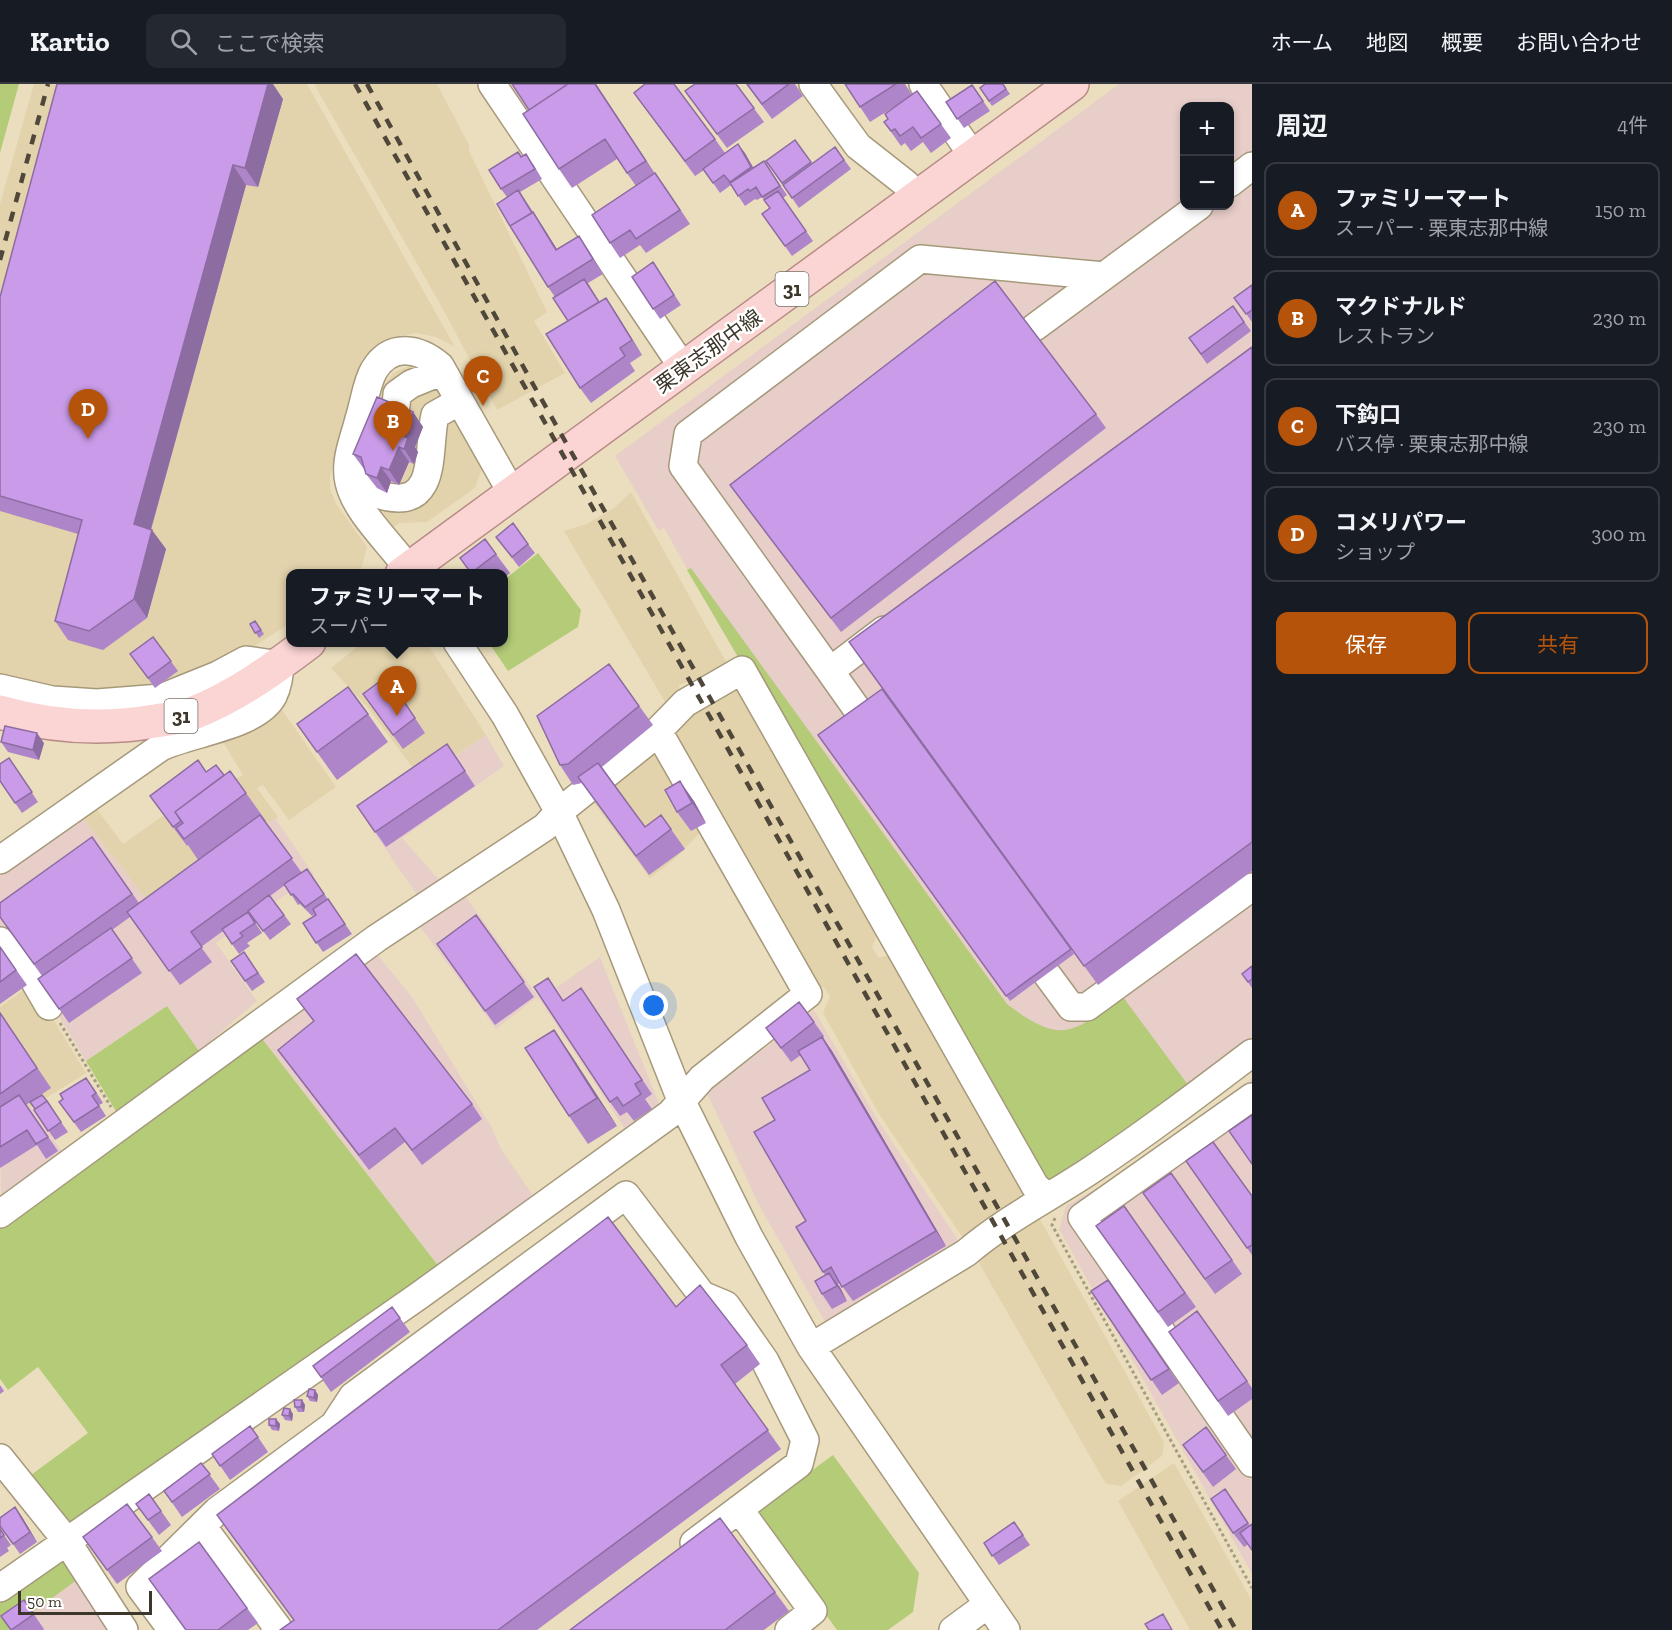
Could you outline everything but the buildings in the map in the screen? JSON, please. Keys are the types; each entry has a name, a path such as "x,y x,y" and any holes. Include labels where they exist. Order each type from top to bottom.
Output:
{"main road":[{"name":"栗東志那中線","path":"411,569 1069,85"},
{"name":"31","path":"0,712 69,727 125,726 189,715 243,690 302,647"}],"street":[{"path":"492,84 684,369"},
{"path":"813,84 858,146 905,183 916,196"},
{"path":"923,84 973,156"},
{"path":"1234,180 1252,166"},
{"path":"1035,327 1194,210"},
{"path":"892,758 683,466 688,434 920,259 1104,276"},
{"path":"405,569 356,499 349,482 348,459 372,372 382,359 398,352 414,350 428,356 443,370 512,493"},
{"path":"396,406 397,394 411,384 443,370"},
{"path":"368,475 375,493 391,498 411,497 423,488 435,415 460,400"},
{"path":"830,671 903,616"},
{"path":"460,647 506,715 559,812 606,910 681,1100 749,1237 811,1347 1006,1630"},
{"path":"0,688 52,700 97,704 160,698 218,675 246,660 280,664 278,684 272,699 243,720 210,732 178,739 161,747 0,860"},
{"path":"0,1215 377,938 545,827 559,812 658,731 685,703 742,670 1035,1186 1052,1203"},
{"path":"0,1588 420,1295 670,1114 702,1078 808,994 658,731"},
{"path":"1010,922 1071,1007 1087,1007 1252,887"},
{"path":"0,941 31,975 50,1006"},
{"path":"811,1347 1052,1203 1252,1053"},
{"path":"1252,1097 1082,1217 1244,1433 1252,1463"},
{"path":"172,1630 140,1587 217,1511 334,1425 353,1396 626,1195 702,1295 726,1305 765,1361 805,1440 799,1464 673,1559"},
{"path":"0,1458 66,1540 124,1630"},
{"path":"739,1509 813,1611 789,1630"},
{"path":"202,1526 278,1628 275,1630"},
{"path":"953,1630 987,1605"}],"path":[{"path":"50,1006 122,1125"},
{"path":"1052,1203 1052,1225 1252,1588"}],"shaded area":[{"path":"34,84 307,84 455,347 436,337 416,333 399,336 374,346 361,361 330,476 330,489 336,504 367,547 361,569 286,569 286,626 234,659 165,687 96,695 0,680 0,204"},
{"path":"314,84 437,84 469,145 469,151 547,312 534,321 565,373 497,410 439,302"},
{"path":"1119,84 1252,84 1252,1041 1048,1184 740,662 664,528 659,531 615,456"},
{"path":"411,365 430,373 483,466 475,488 427,522 399,523 394,527 365,489 362,469 384,385 393,373"},
{"path":"631,492 729,667 679,685 680,692 668,707 564,531 587,524 614,508"},
{"path":"357,647 430,647 486,735 421,779 369,709 331,668"},
{"path":"738,682 878,933 872,947 878,957 894,958 1029,1199 965,1241 879,1114 823,1013 830,996 824,987 813,987 670,733 680,722"},
{"path":"280,707 336,787 289,820 263,785 257,788 278,817 154,909 82,817 96,808 123,844 164,815 243,775 220,737"},
{"path":"486,735 504,766 402,838 440,881 417,895 365,819"},
{"path":"653,748 708,824 676,858 650,878 590,798"},
{"path":"82,817 154,909 275,818 314,875 216,943 257,1001 199,1051 167,1006 86,1061 42,988 0,934 0,876"},
{"path":"463,893 540,999 600,957 660,1106 625,1129 540,1000 536,998 496,1029 418,924"},
{"path":"376,953 412,997 492,1128 501,1149 532,1194 528,1202 440,1268 260,1036"},
{"path":"32,984 86,1073 0,1127 0,1007"},
{"path":"814,1010 879,1122 960,1243 828,1327 759,1205 707,1093"},
{"path":"1252,1078 1252,1574 1059,1229 1066,1206 1119,1175"},
{"path":"31,1107 62,1152 1,1198 0,1127"},
{"path":"1037,1214 1164,1442 1162,1456 1121,1486 1106,1484 976,1258 1021,1230"},
{"path":"1174,1463 1252,1601 1252,1630 1190,1630 1118,1501"},
{"path":"61,1556 109,1630 0,1630"}],"green space":[{"path":"0,84 19,84 0,153"},
{"path":"538,553 581,610 578,627 508,671 492,647 508,647 508,577"},
{"path":"691,568 1007,1004 1041,1025 1054,1030 1066,1030 1091,1019 1123,997 1191,1089 1048,1184 687,570"},
{"path":"167,1006 199,1051 117,1113 86,1061"},
{"path":"260,1036 440,1268 69,1526 31,1475 88,1433 38,1367 8,1390 0,1379 0,1227"},
{"path":"833,1455 919,1573 913,1612 888,1630 837,1630 757,1520 758,1510"},
{"path":"61,1556 77,1580 8,1630 0,1630 0,1600"}],"railway":[{"path":"0,260 48,84"},
{"path":"355,84 1222,1630"},
{"path":"367,84 534,386 1236,1630"}],"place":[{"name":"下鈎口","path":"483,406"},
{"name":"コメリパワー","path":"88,439"},
{"name":"マクドナルド","path":"393,451"},
{"name":"ファミリーマート","path":"397,716"}]}
